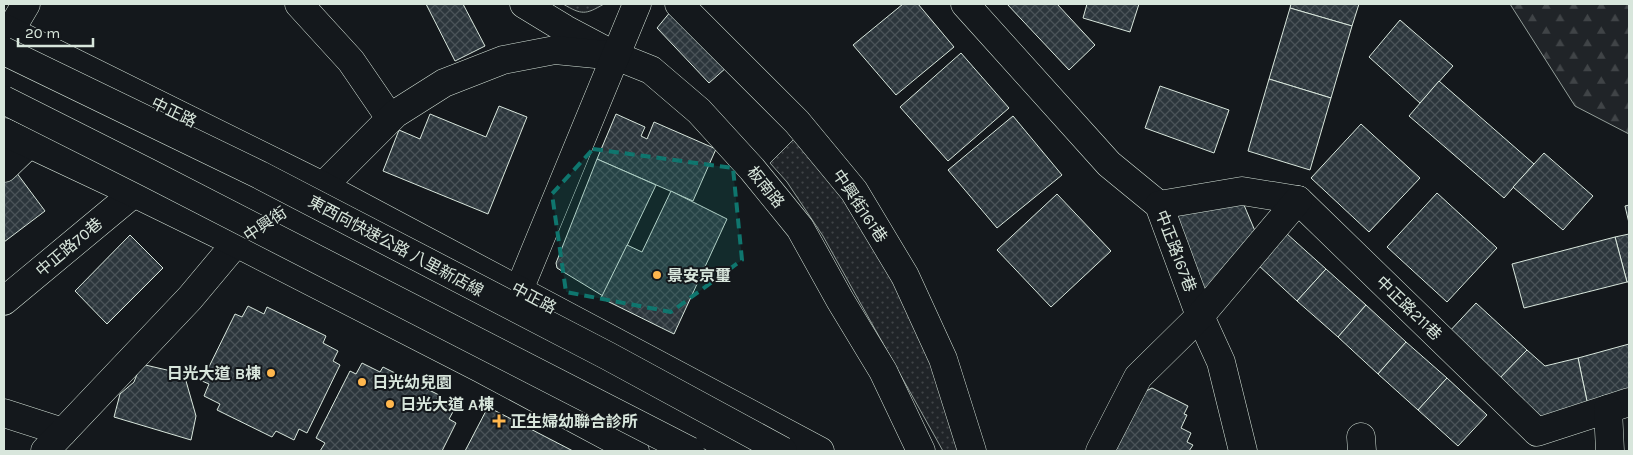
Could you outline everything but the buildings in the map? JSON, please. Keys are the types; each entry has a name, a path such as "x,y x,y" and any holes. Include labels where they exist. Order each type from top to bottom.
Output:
{"main road":[{"path":"6,37 26,4"},
{"path":"299,4 351,61 390,118"},
{"name":"板南路","path":"524,4 565,29 616,56 651,70 699,111 752,169 800,228 840,300 883,371 921,451"},
{"path":"480,368 519,290 637,4"},
{"name":"中興街161巷","path":"679,4 797,122 854,191 905,276 943,359 972,451"},
{"name":"中正路167巷","path":"965,4 1109,164 1159,205 1200,316 1221,362 1243,451"},
{"name":"中正路","path":"6,37 323,186 820,451"},
{"name":"東西向快速公路 八里新店線","path":"6,37 260,175 784,451"},
{"name":"中興街","path":"54,442 190,298 236,244 323,186 390,118 444,83 502,60 555,50 616,56"},
{"path":"4,76 695,427 736,451"},
{"path":"4,100 690,451"},
{"path":"4,132 134,193 236,244 480,368 635,451"},
{"path":"4,168 28,144"},
{"path":"1159,205 1242,191 1298,200"},
{"name":"中正路70巷","path":"4,301 134,193"},
{"path":"1100,451 1138,377 1200,316 1298,200"},
{"name":"中正路211巷","path":"1298,200 1533,442 1619,405"},
{"name":"中正路211巷","path":"1610,451 1619,405"},
{"path":"4,414 54,442"}],"highlighted area":[{"path":"593,149 733,168 742,260 671,312 566,292 552,194"}],"green space":[{"path":"563,4 604,4 588,12 579,12"},
{"path":"1510,4 1629,4 1629,134 1575,106"},
{"path":"796,137 857,216 917,322 962,451 943,451 823,236 787,182 770,163"}],"place":[{"name":"景安京璽","path":"657,275"},
{"name":"日光大道 B棟","path":"271,373"},
{"name":"日光幼兒園","path":"362,382"},
{"name":"日光大道 A棟","path":"390,404"},
{"name":"正生婦幼聯合診所","path":"499,421"}]}
